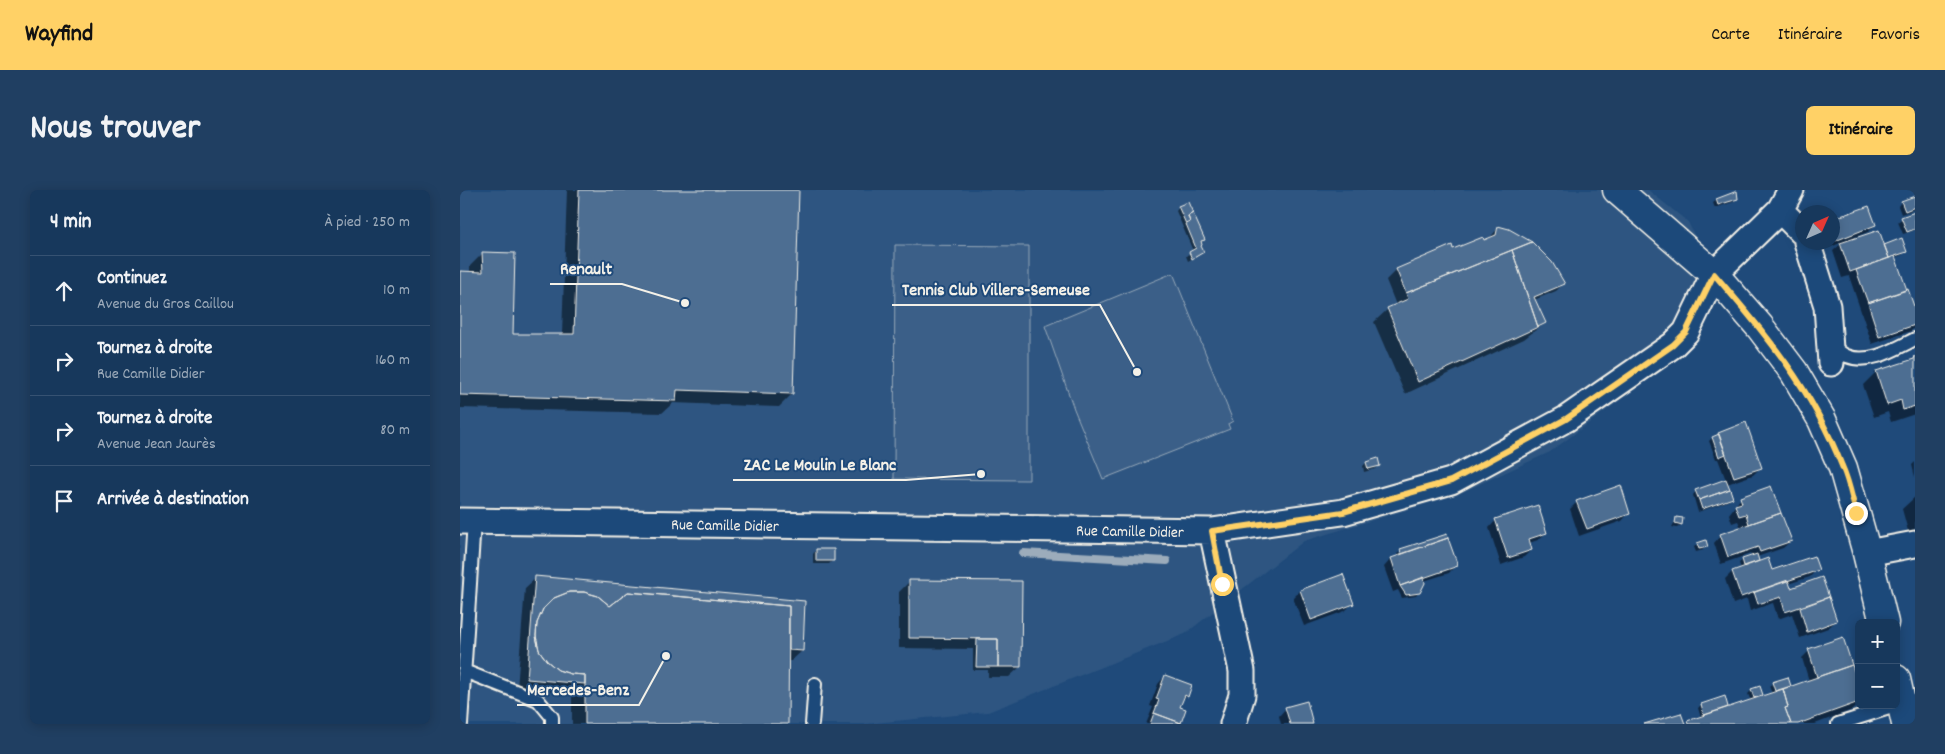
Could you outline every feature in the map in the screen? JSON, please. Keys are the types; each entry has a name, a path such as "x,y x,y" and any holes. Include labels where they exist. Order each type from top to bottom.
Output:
{"main road":[{"path":"1617,190 1714,274 1760,327 1788,365 1822,420 1843,468 1883,619"}],"street":[{"path":"1714,274 1785,200 1795,219"},
{"path":"1810,250 1827,306 1830,353"},
{"name":"Rue Camille Didier","path":"467,521 1212,531 1343,512 1451,481 1566,419 1673,345 1686,332 1714,274"},
{"path":"1212,531 1242,671 1242,695 1233,724"},
{"path":"1867,553 1915,544"}],"lane":[{"path":"1830,353 1862,359 1889,352 1915,340"},
{"path":"460,724 464,671 467,521"},
{"path":"464,671 538,700 552,717 552,724"},
{"path":"812,724 814,684"},
{"path":"1838,724 1901,702"}],"shaded area":[{"path":"460,190 1648,190 1688,222 1700,247 1706,273 1680,348 1650,378 1550,452 1456,495 1304,541 1185,634 988,712 864,724 460,724"},
{"path":"895,245 1029,246 1029,480 894,479"},
{"path":"1173,273 1233,421 1228,424 1230,429 1103,479 1074,409 1045,326"}],"building":[{"path":"579,190 799,190 793,394 677,390 676,401 460,395 460,271 483,272 482,252 515,253 513,334 574,334"},
{"path":"1737,191 1738,199 1718,205 1716,199"},
{"path":"1915,196 1915,207 1905,211 1901,201"},
{"path":"1188,202 1193,213 1188,216 1190,222 1186,224 1178,206"},
{"path":"1869,206 1876,225 1840,239 1840,216"},
{"path":"1915,212 1915,229 1907,232 1901,217"},
{"path":"1193,213 1205,240 1201,241 1204,252 1192,259 1189,252 1196,248 1186,224 1190,222 1188,216"},
{"path":"1498,226 1509,229 1532,242 1406,293 1396,269 1452,245 1453,249 1483,237 1484,240 1496,235"},
{"path":"1879,230 1889,258 1850,272 1840,243"},
{"path":"1902,238 1907,252 1889,258 1884,245"},
{"path":"1532,242 1552,262 1565,284 1534,297 1546,323 1538,327 1512,250"},
{"path":"1512,250 1538,327 1418,382 1387,308 1408,299 1406,293"},
{"path":"1895,256 1907,290 1868,303 1856,270"},
{"path":"1908,289 1915,309 1915,325 1879,337 1868,303"},
{"path":"1915,356 1915,406 1903,410 1901,400 1887,405 1876,371 1914,359"},
{"path":"1746,422 1762,468 1734,477 1718,433"},
{"path":"1719,434 1726,454 1719,457 1712,437"},
{"path":"1378,458 1380,466 1368,469 1366,462"},
{"path":"1726,479 1730,489 1699,500 1695,490"},
{"path":"1621,485 1630,514 1587,529 1576,501"},
{"path":"1771,486 1781,513 1749,524 1746,514 1739,516 1735,505 1742,503 1740,497"},
{"path":"1730,489 1733,498 1702,509 1699,500"},
{"path":"1538,505 1547,533 1529,539 1532,550 1508,558 1495,519"},
{"path":"1781,513 1792,541 1760,552 1758,547 1728,557 1720,534"},
{"path":"1676,517 1683,518 1682,525 1675,523"},
{"path":"1447,534 1448,538 1401,554 1400,549"},
{"path":"1448,538 1458,566 1400,586 1391,558"},
{"path":"1706,540 1708,547 1699,549 1697,543"},
{"path":"816,549 834,549 834,561 816,561"},
{"path":"1757,554 1759,561 1744,566 1742,559"},
{"path":"1814,556 1819,570 1741,597 1732,571 1768,558 1772,570"},
{"path":"1343,574 1354,604 1311,620 1300,590"},
{"path":"535,576 805,601 803,651 789,650 789,606 628,592 610,606 598,596 584,592 569,592 554,598 543,609 537,623 536,636 539,650 547,661 558,670 571,674 585,675 585,684 527,679"},
{"path":"1424,577 1425,583 1420,593 1406,595 1400,586"},
{"path":"1822,577 1829,597 1785,612 1781,597 1758,604 1754,592 1788,580 1791,588"},
{"path":"909,580 1022,581 1021,667 998,667 998,639 909,638"},
{"path":"569,592 584,592 598,596 610,606 628,592 789,606 788,724 585,724 585,675 571,674 558,670 547,661 539,650 536,636 537,623 543,609 554,598"},
{"path":"1829,597 1837,621 1807,632 1800,608"},
{"path":"1843,637 1852,665 1817,677 1808,649"},
{"path":"977,639 998,639 998,667 976,667"},
{"path":"1852,665 1855,674 1855,703 1798,724 1791,724 1785,708 1788,707 1783,689"},
{"path":"1165,675 1192,685 1188,697 1185,695 1180,707 1186,709 1181,723 1154,713 1159,700 1156,699"},
{"path":"1788,677 1791,686 1775,691 1772,682"},
{"path":"1760,686 1763,695 1754,698 1751,689"},
{"path":"1783,689 1788,707 1785,708 1791,724 1688,724 1687,721"},
{"path":"1725,696 1728,707 1704,715 1701,704"},
{"path":"1307,701 1313,724 1290,724 1285,707"},
{"path":"1154,713 1181,723 1181,724 1150,724"},
{"path":"1681,713 1685,724 1644,724"}],"waterway":[{"path":"1023,553 1167,561"}],"place":[{"name":"Renault","path":"685,303"},
{"name":"Tennis Club Villers-Semeuse","path":"1137,372"},
{"name":"ZAC Le Moulin Le Blanc","path":"981,474"},
{"name":"Mercedes-Benz","path":"666,656"}],"route":[{"path":"1222,584 1212,531 1343,512 1451,481 1566,419 1673,345 1686,332 1714,274 1760,327 1794,372 1822,420 1837,452 1856,513"}]}
